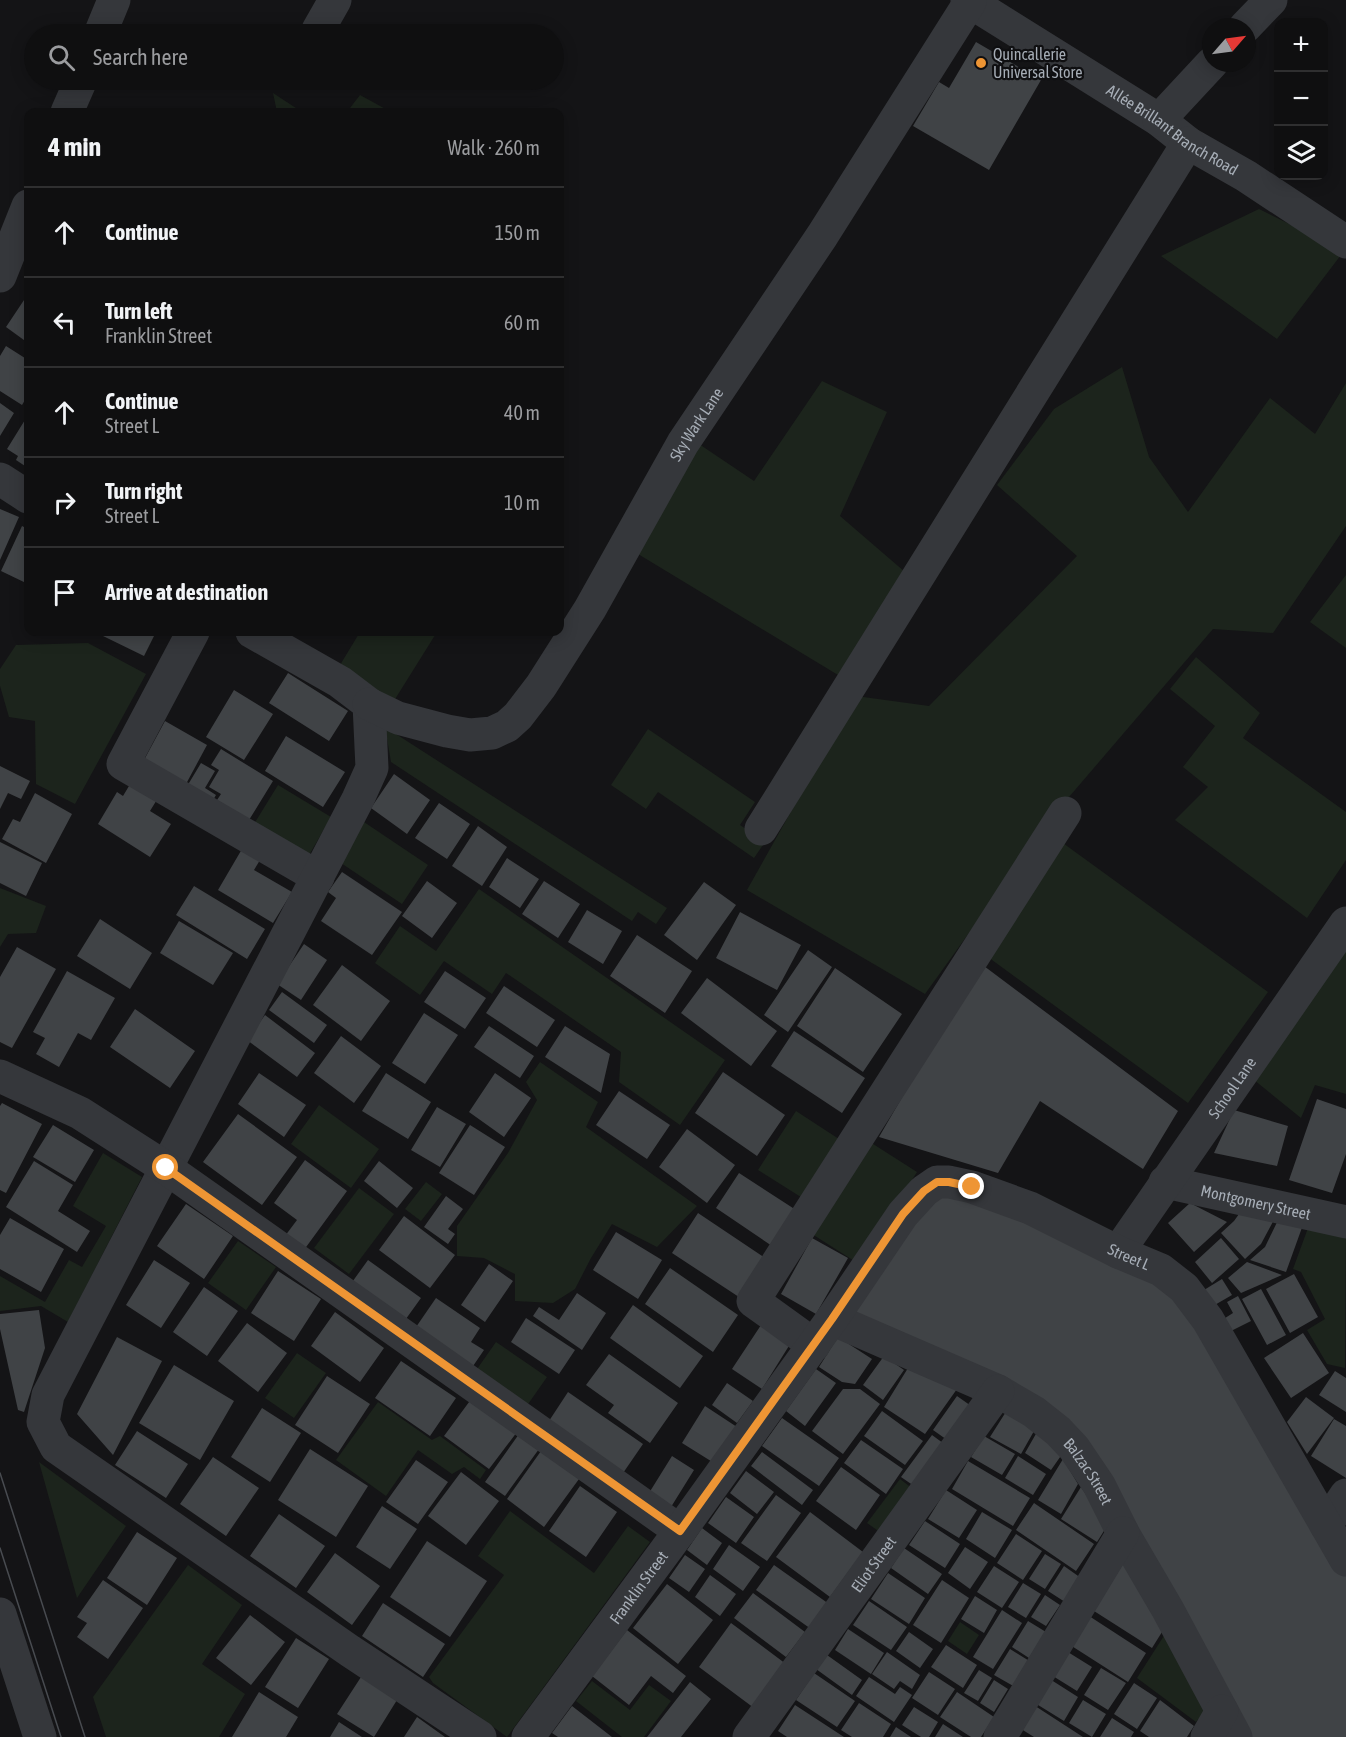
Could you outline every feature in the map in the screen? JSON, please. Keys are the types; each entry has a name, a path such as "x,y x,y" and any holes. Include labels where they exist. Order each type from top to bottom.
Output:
{"street":[{"path":"104,24 114,0"},
{"path":"321,24 335,0"},
{"path":"1254,18 1271,0"},
{"name":"Allée Brillant Branch Road","path":"969,1 1159,120 1188,143 1246,177 1346,242"},
{"name":"Sky Wark Lane","path":"259,636 340,682 369,705 398,718 470,735 492,733 507,726 518,716 541,686 590,609 683,443 822,236 969,1"},
{"path":"1159,120 1204,72"},
{"path":"69,108 77,90"},
{"path":"761,829 1188,143"},
{"path":"0,276 24,216"},
{"path":"0,478 24,494"},
{"path":"191,636 123,764 318,877"},
{"path":"369,705 372,768 358,800 48,1395 43,1422 56,1447 350,1651 480,1737"},
{"name":"Balzac Street","path":"1065,813 753,1302 823,1332 998,1391 1034,1412 1058,1431 1074,1448 1100,1485 1123,1533 1168,1610 1222,1728"},
{"name":"School Lane","path":"1118,1252 1346,923"},
{"path":"0,1076 80,1113 166,1168 680,1531"},
{"name":"Street L","path":"823,1332 903,1214 924,1191 937,1182 972,1187 1030,1208 1118,1252 1161,1270 1184,1288 1208,1320 1346,1560"},
{"name":"Montgomery Street","path":"1166,1182 1346,1222"},
{"name":"Franklin Street","path":"528,1737 823,1332"},
{"name":"Eliot Street","path":"749,1737 998,1391"},
{"path":"1326,1525 1346,1495"},
{"path":"1000,1737 1123,1533"},
{"path":"0,1614 40,1737"}],"shaded area":[{"path":"273,93 296,108 276,108"},
{"path":"360,95 384,108 350,108"},
{"path":"1259,209 1344,251 1277,339 1161,256"},
{"path":"1122,367 1149,457 1188,512 1270,398 1315,434 1346,383 1346,526 1273,633 1213,629 1057,811 925,994 747,890 856,696 929,706 1077,556 997,485 1054,409"},
{"path":"822,381 887,412 840,516 905,572 843,678 638,554 699,444 754,481"},
{"path":"1346,575 1346,648 1310,622"},
{"path":"358,636 434,636 392,704 337,670"},
{"path":"88,643 146,674 75,804 36,784 35,721 9,717 0,686 0,669 16,645"},
{"path":"1196,657 1260,713 1243,738 1346,812 1346,860 1307,918 1175,820 1208,787 1183,767 1215,726 1170,689"},
{"path":"385,727 667,908 656,924 638,912 632,921 391,762"},
{"path":"648,729 755,802 740,825 765,842 754,858 658,792 646,809 611,785"},
{"path":"278,785 331,817 308,857 254,824"},
{"path":"364,822 428,865 402,904 338,861"},
{"path":"1056,838 1268,992 1188,1103 977,949"},
{"path":"0,888 46,906 36,933 8,934 0,947"},
{"path":"479,889 725,1060 680,1125 619,1082 621,1052 506,973 492,994 444,961 420,995 375,963 400,926 436,951"},
{"path":"1346,937 1346,1094 1315,1085 1301,1118 1243,1071"},
{"path":"540,1062 598,1102 586,1127 697,1206 657,1247 612,1224 575,1289 553,1303 515,1301 515,1274 484,1258 457,1256 457,1226 508,1153 537,1100 526,1082"},
{"path":"319,1105 379,1149 351,1188 291,1144"},
{"path":"796,1111 842,1141 804,1199 758,1170"},
{"path":"870,1142 917,1172 859,1264 812,1234"},
{"path":"103,1153 142,1177 68,1322 41,1306 0,1311 0,1276 45,1302 69,1260 82,1267 106,1226 73,1206"},
{"path":"426,1182 442,1194 421,1221 405,1209"},
{"path":"359,1188 394,1214 349,1274 314,1248"},
{"path":"1308,1228 1346,1238 1345,1368 1327,1364 1307,1330 1325,1319 1301,1272 1293,1269"},
{"path":"238,1241 276,1267 246,1310 208,1283"},
{"path":"496,1342 547,1377 526,1407 475,1372"},
{"path":"297,1353 326,1373 294,1418 265,1398"},
{"path":"378,1402 432,1440 440,1436 486,1470 480,1479 464,1467 452,1474 418,1450 386,1496 336,1460"},
{"path":"39,1462 126,1526 77,1598"},
{"path":"900,1479 917,1492 884,1535 867,1523"},
{"path":"510,1511 594,1573 628,1526 650,1542 507,1737 433,1683 429,1677 504,1575 478,1556"},
{"path":"188,1565 242,1605 202,1664 245,1694 219,1737 106,1737 93,1697"},
{"path":"960,1622 979,1635 967,1654 948,1641"},
{"path":"1167,1631 1207,1709 1196,1722 1137,1678"},
{"path":"592,1681 630,1710 649,1685 671,1701 644,1737 622,1737 576,1701"}],"building":[{"path":"976,42 1041,80 989,170 913,126 939,82 949,88"},
{"path":"24,300 24,340 6,327"},
{"path":"6,346 24,357 24,402 22,405 0,391 0,356"},
{"path":"0,403 14,413 0,436"},
{"path":"24,421 24,465 16,460 18,456 7,449"},
{"path":"0,509 19,517 0,560"},
{"path":"22,526 24,527 24,582 1,571"},
{"path":"103,636 154,636 144,656"},
{"path":"288,673 348,711 329,741 269,703"},
{"path":"234,690 273,714 244,760 206,737"},
{"path":"165,721 207,745 186,784 144,760"},
{"path":"286,736 345,772 323,807 265,771"},
{"path":"221,749 273,781 249,820 217,800 221,794 209,787 219,770 211,765"},
{"path":"201,763 215,771 205,788 216,795 212,802 186,788"},
{"path":"0,766 30,781 21,799 8,793 0,809"},
{"path":"394,774 430,800 407,834 371,808"},
{"path":"132,781 158,798 150,811 171,824 150,857 98,824 117,792 123,796"},
{"path":"35,793 72,814 46,863 2,839 13,819 20,822"},
{"path":"439,803 470,824 447,859 415,838"},
{"path":"478,826 507,847 482,886 452,866"},
{"path":"0,842 42,863 26,896 0,883"},
{"path":"242,849 260,860 254,870 292,892 273,923 218,890"},
{"path":"507,858 539,879 520,908 489,887"},
{"path":"342,872 402,912 372,955 321,921 336,898 328,892"},
{"path":"427,881 457,903 432,938 402,916"},
{"path":"544,881 580,904 558,938 522,914"},
{"path":"704,882 736,905 697,960 664,935"},
{"path":"194,886 265,929 247,959 176,915"},
{"path":"587,910 622,931 603,964 568,942"},
{"path":"740,912 801,945 777,990 716,958"},
{"path":"100,919 152,953 130,989 77,956"},
{"path":"179,921 233,953 213,985 160,953"},
{"path":"637,935 692,971 665,1013 610,976"},
{"path":"304,944 327,960 301,1000 277,984"},
{"path":"17,947 56,969 12,1048 0,1042 0,977"},
{"path":"808,950 832,967 788,1032 764,1015"},
{"path":"980,963 1178,1111 1143,1169 1040,1101 998,1173 879,1137"},
{"path":"342,965 390,1001 361,1041 313,1005"},
{"path":"835,968 902,1014 863,1072 797,1026"},
{"path":"67,971 115,998 91,1040 78,1033 59,1067 36,1054 45,1038 33,1032"},
{"path":"445,971 486,998 465,1029 424,1002"},
{"path":"707,978 777,1031 751,1066 681,1013"},
{"path":"504,986 555,1020 537,1047 486,1013"},
{"path":"282,992 327,1025 314,1043 269,1010"},
{"path":"135,1009 195,1051 170,1088 110,1047"},
{"path":"424,1013 458,1035 425,1084 392,1063"},
{"path":"265,1015 315,1053 297,1077 247,1040"},
{"path":"489,1026 534,1056 520,1078 474,1047"},
{"path":"565,1026 610,1054 601,1093 545,1057"},
{"path":"794,1031 865,1078 842,1113 771,1066"},
{"path":"341,1036 381,1066 354,1103 314,1073"},
{"path":"723,1072 785,1115 757,1156 695,1113"},
{"path":"259,1073 306,1105 284,1137 238,1104"},
{"path":"386,1073 431,1102 408,1139 362,1111"},
{"path":"495,1073 531,1098 504,1137 469,1112"},
{"path":"619,1091 670,1125 647,1159 596,1125"},
{"path":"1317,1099 1346,1109 1346,1154 1332,1193 1289,1180"},
{"path":"2,1103 42,1124 6,1193 0,1190 0,1106"},
{"path":"437,1107 466,1124 440,1167 411,1150"},
{"path":"1234,1110 1288,1126 1277,1166 1214,1153"},
{"path":"238,1114 297,1157 262,1205 203,1162"},
{"path":"53,1125 94,1150 75,1182 33,1157"},
{"path":"470,1125 505,1147 474,1195 439,1173"},
{"path":"687,1129 735,1165 707,1203 659,1167"},
{"path":"305,1160 347,1191 301,1254 282,1240 297,1220 274,1203"},
{"path":"34,1161 73,1185 58,1211 90,1231 77,1252 6,1207"},
{"path":"379,1161 413,1188 397,1208 364,1181"},
{"path":"739,1173 796,1210 772,1246 716,1208"},
{"path":"958,1192 1177,1294 1346,1575 1346,1737 1245,1737 1092,1460 848,1315 934,1197"},
{"path":"446,1196 463,1209 448,1229 455,1234 448,1244 424,1227"},
{"path":"1190,1203 1227,1222 1194,1252 1168,1223"},
{"path":"186,1204 233,1236 204,1279 157,1246"},
{"path":"1244,1207 1277,1214 1261,1244 1245,1259 1221,1233"},
{"path":"698,1213 768,1260 742,1299 672,1253"},
{"path":"404,1216 455,1255 430,1288 379,1250"},
{"path":"1280,1216 1304,1222 1286,1272 1250,1260 1265,1247"},
{"path":"10,1218 64,1249 41,1292 0,1269 0,1235"},
{"path":"616,1232 662,1260 638,1299 593,1270"},
{"path":"812,1238 848,1258 816,1314 781,1294"},
{"path":"1221,1238 1239,1259 1212,1283 1195,1262"},
{"path":"154,1260 190,1283 161,1328 126,1305"},
{"path":"368,1260 421,1298 403,1323 350,1285"},
{"path":"1247,1262 1282,1275 1241,1293 1228,1278"},
{"path":"489,1264 513,1281 485,1322 461,1305"},
{"path":"670,1268 738,1315 713,1352 645,1304"},
{"path":"278,1271 321,1299 294,1341 251,1313"},
{"path":"1294,1274 1318,1317 1290,1333 1266,1289"},
{"path":"1222,1279 1232,1295 1213,1306 1204,1290"},
{"path":"204,1287 238,1311 207,1356 173,1332"},
{"path":"1261,1289 1286,1335 1267,1345 1242,1299"},
{"path":"577,1293 606,1313 582,1350 533,1316 539,1307 559,1320"},
{"path":"1238,1296 1251,1321 1229,1332 1222,1320 1233,1313 1227,1302"},
{"path":"436,1298 480,1328 471,1342 484,1350 471,1369 414,1330"},
{"path":"633,1305 703,1356 680,1388 610,1338"},
{"path":"39,1310 45,1348 24,1412 18,1410 0,1329 0,1314"},
{"path":"335,1312 384,1348 360,1382 311,1346"},
{"path":"526,1318 575,1350 559,1374 511,1342"},
{"path":"763,1322 792,1341 762,1389 732,1369"},
{"path":"247,1323 287,1353 258,1392 218,1361"},
{"path":"1303,1333 1329,1373 1291,1398 1264,1358"},
{"path":"117,1337 162,1361 113,1455 77,1414"},
{"path":"838,1337 872,1359 855,1384 842,1382 819,1367"},
{"path":"609,1354 678,1403 650,1443 608,1413 614,1405 586,1385"},
{"path":"884,1356 904,1370 883,1400 863,1385"},
{"path":"401,1361 456,1398 430,1436 375,1398"},
{"path":"174,1365 234,1401 200,1460 139,1423"},
{"path":"908,1368 957,1389 925,1434 884,1407"},
{"path":"816,1369 836,1383 805,1426 786,1411"},
{"path":"1335,1371 1346,1378 1346,1412 1319,1395"},
{"path":"327,1376 370,1404 338,1453 295,1425"},
{"path":"727,1383 753,1401 737,1423 712,1405"},
{"path":"843,1389 860,1389 880,1404 843,1454 812,1431"},
{"path":"568,1392 643,1444 621,1476 547,1424"},
{"path":"957,1396 974,1408 950,1442 933,1430"},
{"path":"1306,1397 1334,1418 1307,1454 1287,1422"},
{"path":"472,1398 517,1432 489,1469 444,1436"},
{"path":"705,1406 737,1427 714,1463 682,1443"},
{"path":"1009,1407 1038,1424 1021,1454 990,1437"},
{"path":"262,1408 301,1433 270,1482 231,1457"},
{"path":"882,1411 923,1441 905,1465 864,1436"},
{"path":"782,1418 839,1458 819,1486 762,1446"},
{"path":"1334,1419 1346,1426 1346,1478 1311,1456"},
{"path":"1041,1425 1065,1450 1051,1470 1025,1453"},
{"path":"137,1431 188,1464 166,1498 115,1465"},
{"path":"519,1434 539,1449 505,1496 485,1482"},
{"path":"932,1435 947,1446 917,1488 901,1477"},
{"path":"984,1436 1015,1454 1002,1475 971,1457"},
{"path":"861,1440 903,1469 886,1494 844,1463"},
{"path":"310,1449 368,1486 336,1537 278,1500"},
{"path":"541,1451 579,1479 544,1527 507,1499"},
{"path":"762,1452 813,1490 802,1505 751,1466"},
{"path":"672,1456 694,1470 671,1507 649,1493"},
{"path":"1018,1456 1046,1474 1033,1495 1005,1478"},
{"path":"213,1457 259,1488 226,1536 180,1504"},
{"path":"1063,1459 1078,1484 1061,1514 1038,1500"},
{"path":"416,1460 448,1482 418,1524 386,1502"},
{"path":"968,1461 1030,1498 1013,1526 952,1489"},
{"path":"841,1467 880,1495 856,1530 816,1501"},
{"path":"746,1471 774,1492 757,1514 730,1493"},
{"path":"461,1472 499,1501 466,1545 428,1516"},
{"path":"580,1486 617,1512 586,1557 549,1531"},
{"path":"1081,1487 1107,1526 1097,1542 1061,1519"},
{"path":"946,1490 977,1510 959,1538 928,1519"},
{"path":"776,1495 801,1513 767,1561 741,1543"},
{"path":"726,1497 754,1517 736,1543 708,1523"},
{"path":"1034,1503 1094,1544 1076,1571 1016,1530"},
{"path":"382,1506 417,1529 390,1569 356,1547"},
{"path":"810,1512 863,1552 830,1597 776,1557"},
{"path":"982,1512 1012,1530 995,1558 966,1539"},
{"path":"279,1514 325,1546 296,1588 250,1556"},
{"path":"925,1521 960,1544 945,1568 909,1545"},
{"path":"702,1528 722,1543 707,1565 687,1550"},
{"path":"137,1532 177,1558 147,1605 107,1578"},
{"path":"1016,1534 1042,1551 1023,1580 997,1563"},
{"path":"427,1541 487,1581 450,1637 390,1597"},
{"path":"729,1545 760,1567 743,1591 713,1569"},
{"path":"965,1547 988,1562 970,1589 948,1573"},
{"path":"904,1548 942,1574 928,1594 891,1568"},
{"path":"335,1553 380,1586 352,1625 307,1592"},
{"path":"1045,1554 1061,1564 1045,1589 1029,1579"},
{"path":"1129,1554 1167,1624 1152,1648 1094,1611"},
{"path":"685,1555 705,1569 689,1592 669,1578"},
{"path":"774,1565 829,1604 811,1629 756,1590"},
{"path":"994,1566 1019,1582 1002,1608 977,1592"},
{"path":"1064,1566 1081,1578 1065,1602 1048,1591"},
{"path":"888,1573 925,1598 909,1624 871,1599"},
{"path":"710,1575 736,1594 720,1616 695,1597"},
{"path":"103,1580 143,1608 108,1659 77,1637 87,1623 77,1617"},
{"path":"942,1580 969,1598 941,1643 913,1625"},
{"path":"1023,1583 1041,1594 1026,1618 1008,1607"},
{"path":"667,1584 713,1620 678,1664 633,1628"},
{"path":"753,1593 805,1632 786,1657 734,1618"},
{"path":"1045,1595 1060,1605 1046,1626 1031,1617"},
{"path":"975,1596 997,1610 984,1633 961,1619"},
{"path":"869,1601 907,1627 891,1650 853,1625"},
{"path":"383,1603 445,1644 423,1677 362,1636"},
{"path":"1002,1610 1022,1623 993,1669 973,1657"},
{"path":"1086,1614 1146,1653 1128,1682 1067,1643"},
{"path":"250,1615 285,1642 251,1685 216,1658"},
{"path":"1028,1621 1046,1632 1029,1658 1012,1647"},
{"path":"731,1623 786,1664 754,1708 699,1667"},
{"path":"848,1629 884,1653 871,1674 835,1650"},
{"path":"627,1630 686,1676 673,1693 651,1676 629,1705 592,1676"},
{"path":"909,1632 933,1649 920,1668 896,1651"},
{"path":"296,1638 329,1659 298,1708 265,1687"},
{"path":"946,1645 977,1665 963,1688 931,1667"},
{"path":"1010,1649 1031,1662 1015,1687 994,1675"},
{"path":"1063,1649 1092,1667 1077,1691 1048,1673"},
{"path":"887,1652 920,1675 912,1689 900,1681 894,1689 872,1674"},
{"path":"827,1655 862,1680 852,1695 816,1669"},
{"path":"1101,1668 1126,1683 1108,1710 1084,1695"},
{"path":"979,1670 992,1678 978,1701 964,1693"},
{"path":"929,1672 955,1689 938,1715 912,1698"},
{"path":"814,1673 855,1701 837,1727 796,1700"},
{"path":"1045,1676 1078,1697 1064,1721 1030,1700"},
{"path":"361,1677 397,1700 374,1737 337,1714"},
{"path":"869,1677 895,1694 900,1687 912,1695 894,1722 856,1696"},
{"path":"994,1680 1008,1689 994,1712 980,1703"},
{"path":"690,1682 711,1699 681,1737 647,1737"},
{"path":"1134,1683 1157,1698 1137,1729 1114,1714"},
{"path":"259,1692 298,1717 286,1737 232,1737"},
{"path":"957,1692 994,1717 981,1737 971,1737 940,1717"},
{"path":"1083,1700 1106,1714 1092,1737 1069,1723"},
{"path":"1160,1700 1194,1726 1187,1737 1149,1737 1140,1731"},
{"path":"1029,1702 1083,1737 1034,1737 1015,1725"},
{"path":"859,1703 891,1724 883,1737 852,1737 841,1730"},
{"path":"795,1705 844,1737 787,1737 778,1731"},
{"path":"572,1706 612,1737 558,1737 552,1733"},
{"path":"914,1707 938,1722 929,1737 921,1737 902,1725"},
{"path":"417,1717 445,1737 404,1737"},
{"path":"1112,1718 1134,1732 1131,1737 1100,1737"},
{"path":"339,1722 362,1737 330,1737"},
{"path":"943,1724 963,1737 935,1737"},
{"path":"896,1727 911,1737 890,1737"}],"tram line":[{"path":"0,1473 85,1737"},
{"path":"0,1548 61,1737"}],"place":[{"name":"Quincallerie Universal Store","path":"981,63"}],"route":[{"path":"166,1168 680,1531 832,1319 903,1214 924,1191 937,1182 972,1187"}]}
